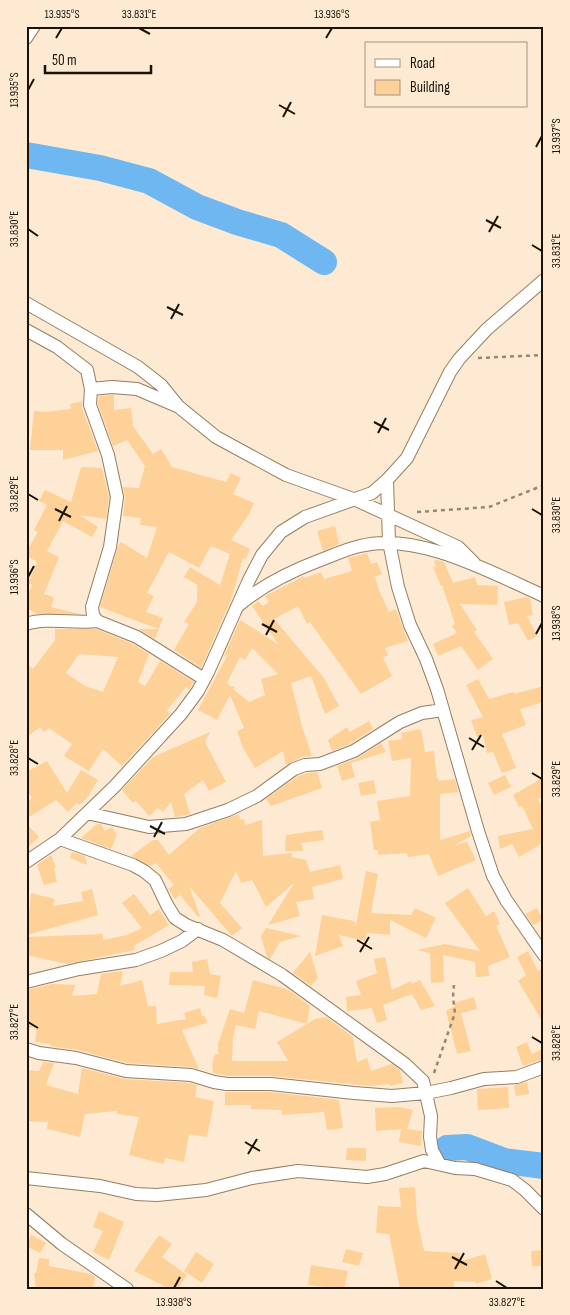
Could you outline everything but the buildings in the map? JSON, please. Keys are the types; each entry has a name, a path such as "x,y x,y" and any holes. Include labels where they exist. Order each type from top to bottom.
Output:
{"street":[{"path":"26,38 34,26"},
{"path":"26,862 60,839 182,714 204,679 262,555 281,532 305,517 372,493 387,480 407,458 450,372 459,358 487,329 544,280"},
{"path":"26,302 138,367 161,385 179,407 216,437 286,475 356,500 458,547 474,563"},
{"path":"26,330 57,347 87,370 91,389 90,405 108,455 117,497 110,547 92,606 97,622"},
{"path":"91,389 112,387 137,390 179,407"},
{"path":"387,480 389,542 398,587 410,625 426,659 443,710 478,831 493,876 506,900 544,955"},
{"path":"238,606 269,583 300,568 361,545 389,542 404,544 474,563 544,596"},
{"path":"26,624 35,622 97,622 137,638 204,679"},
{"path":"87,813 149,827 186,824 228,810 257,796 294,769 305,765 320,764 354,751 400,722 422,713 443,710"},
{"path":"60,839 133,865 144,872 155,880 166,905 175,918 186,925 223,940 282,975 404,1064 423,1081 431,1116 430,1137 432,1150 439,1163"},
{"path":"26,982 79,969 136,960 182,941 198,929"},
{"path":"26,1050 76,1058 126,1071 191,1075 227,1084 271,1084 392,1096 426,1093 484,1079 517,1077 544,1067"},
{"path":"26,1178 100,1186 136,1194 157,1195 206,1190 272,1174 298,1172 368,1177 385,1174 424,1162 439,1163 455,1168 475,1169 512,1180 544,1209"},
{"path":"26,1214 62,1244 127,1289"}],"path":[{"path":"459,358 544,355"},
{"path":"416,513 489,507 544,485"},
{"path":"426,1093 455,1014 454,985"}],"waterway":[{"path":"26,155 100,168 149,181 197,207 237,222 281,235 324,262"},
{"path":"447,1148 467,1147 504,1161 544,1166"}]}
